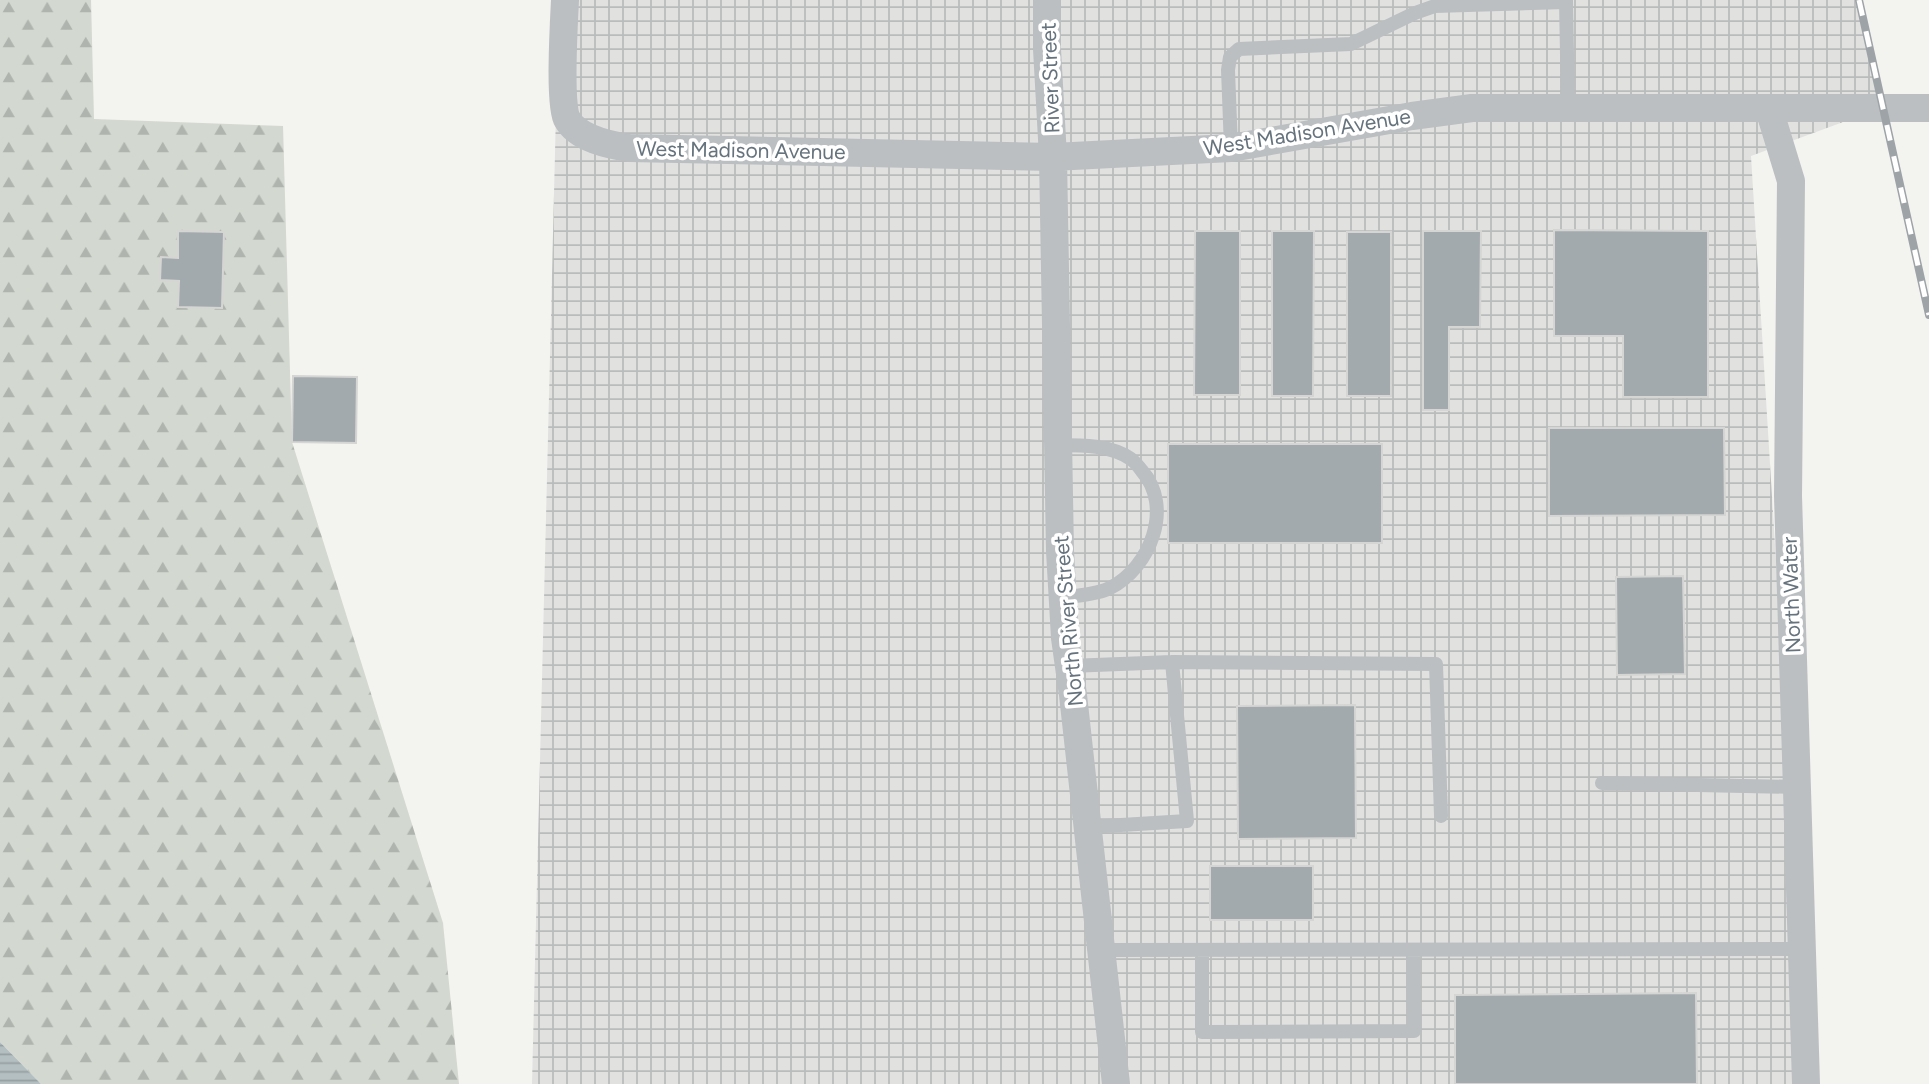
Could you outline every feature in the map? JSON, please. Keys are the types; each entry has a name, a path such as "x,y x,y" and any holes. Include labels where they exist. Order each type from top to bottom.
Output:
{"street":[{"name":"West Madison Avenue","path":"565,0 563,102 566,119 582,133 596,140 629,148 1053,157 1231,148 1472,108 1929,108"},
{"name":"River Street","path":"1047,0 1053,157"},
{"name":"North Water","path":"1769,109 1791,181 1788,496 1806,1084"},
{"name":"North River Street","path":"1053,157 1062,598 1116,1084"}],"lane":[{"path":"1231,148 1228,69 1230,57 1239,50 1351,44 1435,6 1566,1 1568,109"},
{"path":"1058,445 1095,445 1131,459 1151,482 1158,508 1152,540 1138,566 1109,589 1062,598"},
{"path":"1069,666 1172,662 1436,664 1441,816"},
{"path":"1088,827 1187,821 1172,662"},
{"path":"1602,783 1797,787"},
{"path":"1101,950 1803,949"},
{"path":"1202,950 1202,1032 1414,1031 1413,950"}],"shaded area":[{"path":"557,0 1858,0 1884,107 1751,156 1805,1031 1806,1084 532,1084"},
{"path":"0,1042 41,1084 0,1084"}],"green space":[{"path":"0,0 91,0 94,119 283,126 292,442 443,923 459,1084 41,1084 0,1042"}],"building":[{"path":"1554,230 1708,231 1708,397 1623,397 1623,336 1554,336"},
{"path":"178,231 224,232 222,308 178,307 179,281 160,280 161,257 178,258"},
{"path":"1195,231 1240,231 1240,395 1194,395"},
{"path":"1272,231 1314,231 1313,396 1272,396"},
{"path":"1423,231 1481,231 1480,327 1449,327 1449,410 1423,410"},
{"path":"1347,232 1391,232 1391,396 1347,396"},
{"path":"293,376 357,377 356,443 292,442"},
{"path":"1549,428 1724,428 1725,515 1549,516"},
{"path":"1168,444 1382,444 1382,543 1168,543"},
{"path":"1683,576 1685,674 1617,675 1616,577"},
{"path":"1355,705 1356,838 1238,839 1237,706"},
{"path":"1210,866 1313,866 1313,920 1210,920"},
{"path":"1696,993 1697,1084 1455,1084 1455,995"}],"railway":[{"path":"1859,0 1929,315"}]}
